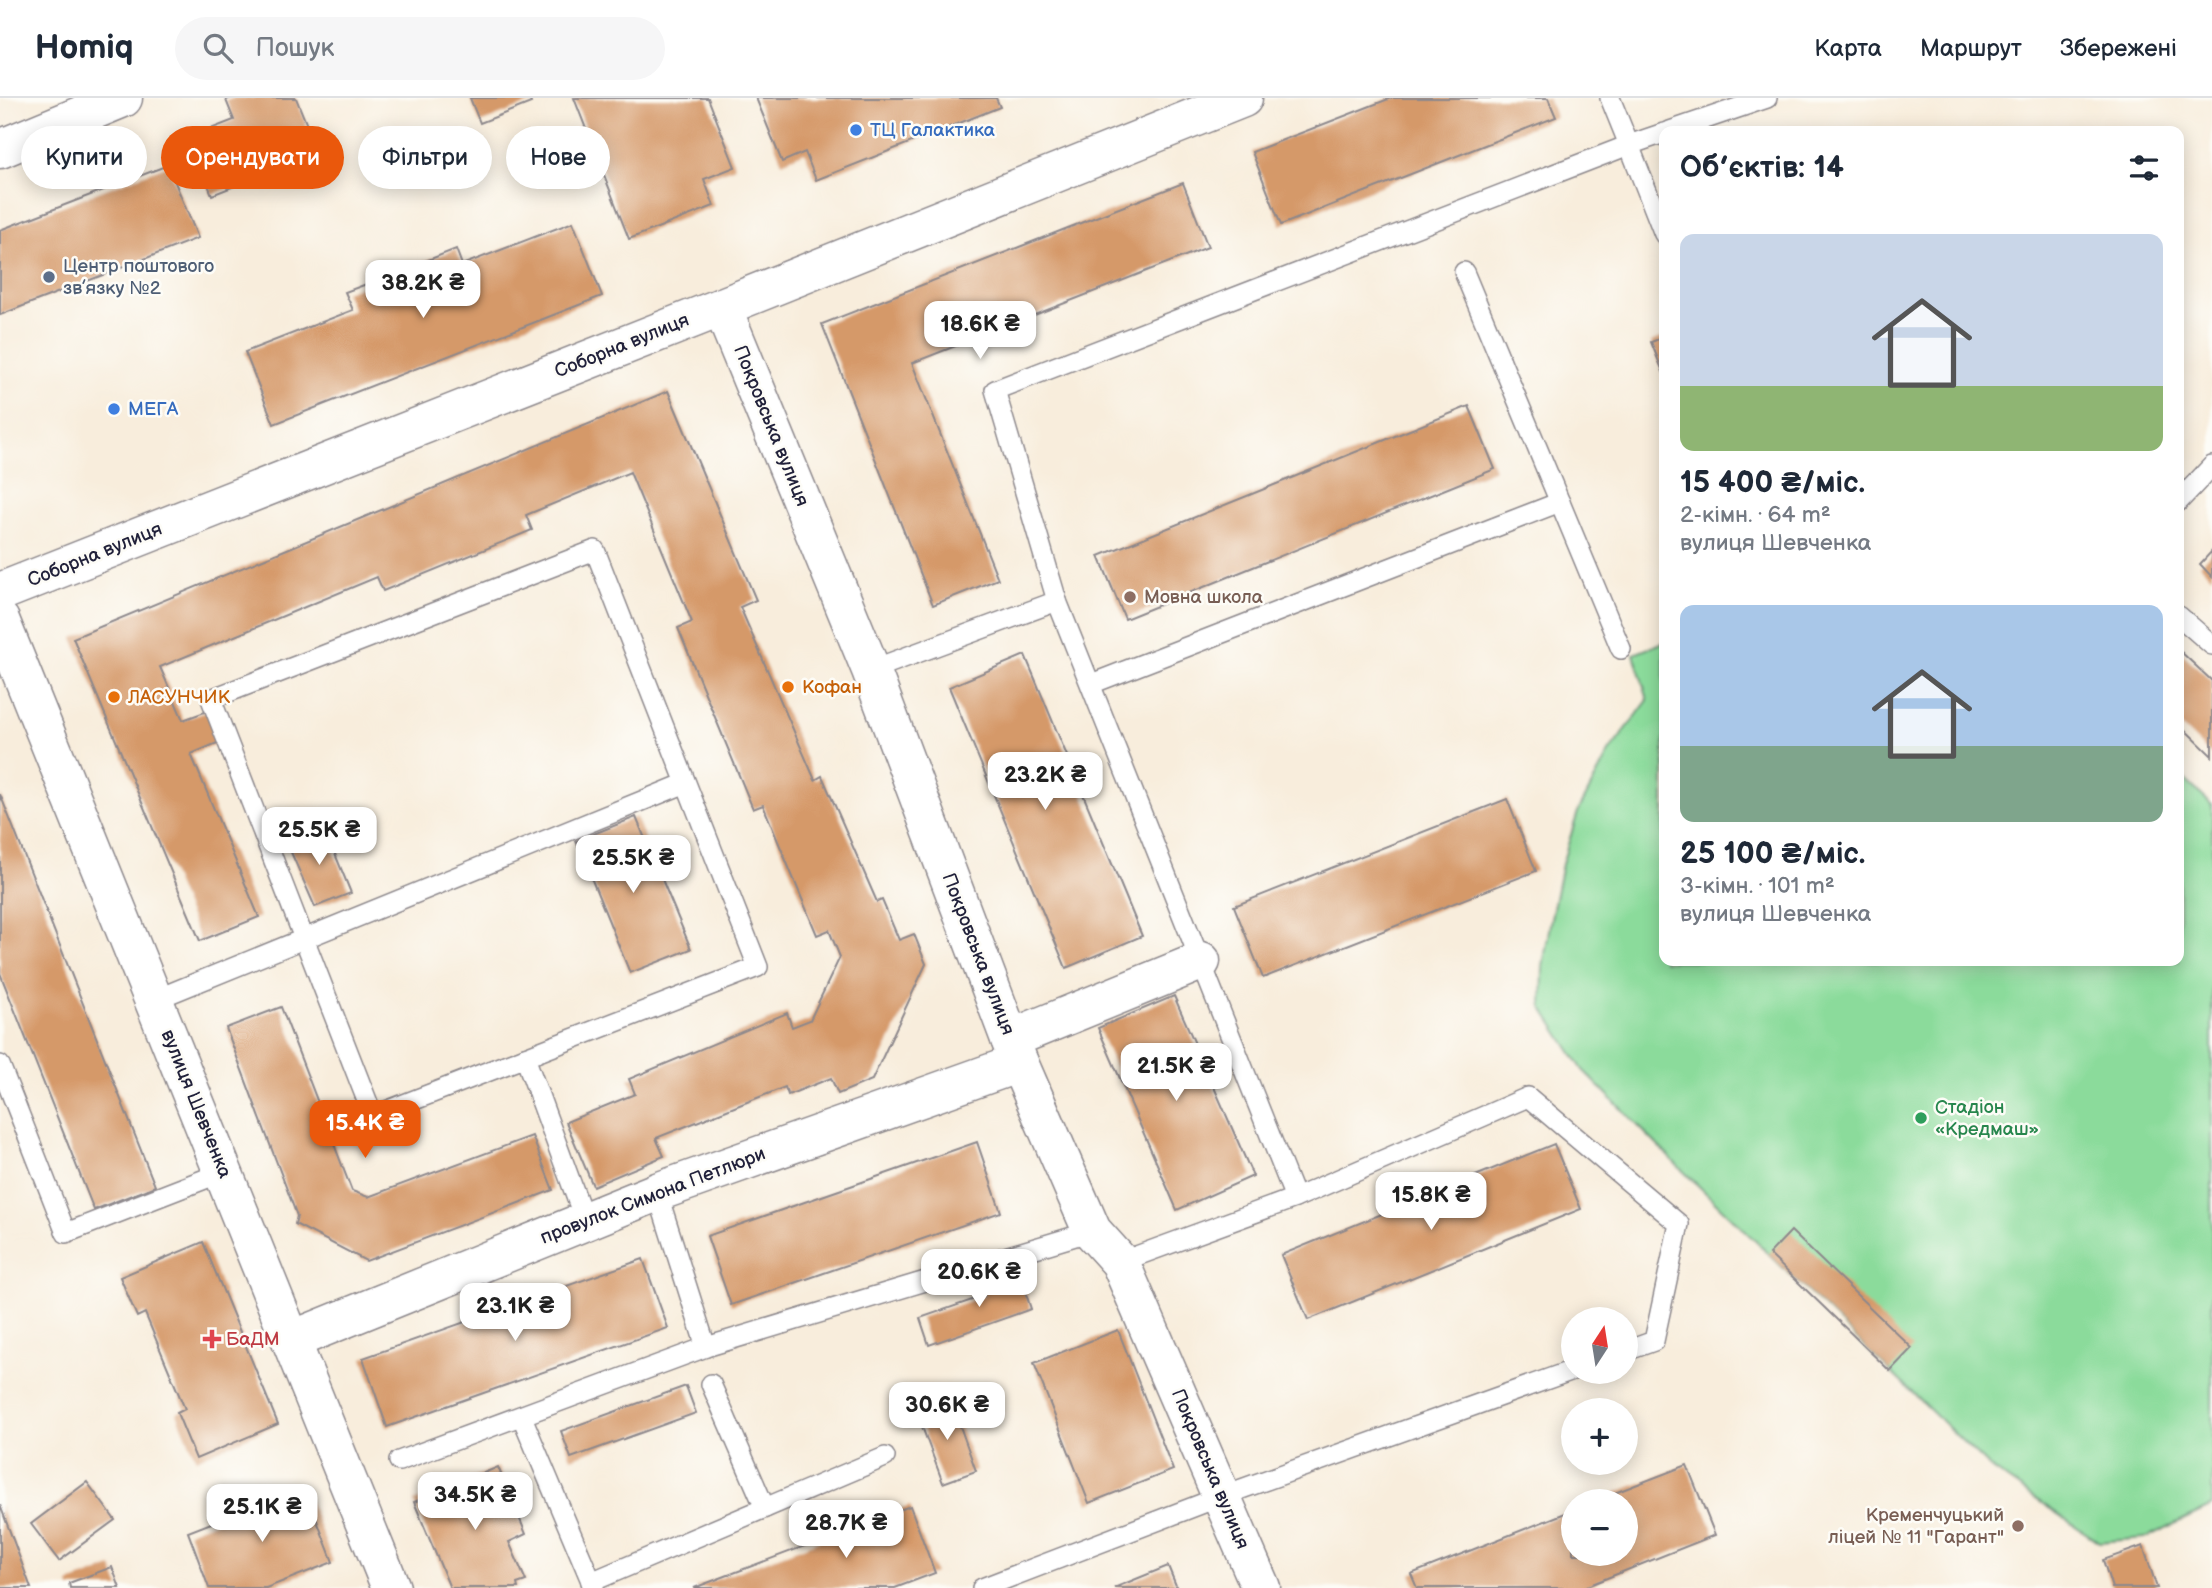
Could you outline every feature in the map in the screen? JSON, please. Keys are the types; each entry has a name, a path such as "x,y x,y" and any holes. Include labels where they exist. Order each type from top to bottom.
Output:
{"street":[{"path":"0,149 123,98"},
{"name":"Соборна вулиця","path":"0,592 1243,98"},
{"name":"Покровська вулиця","path":"722,307 871,670 1015,1051 1092,1231 1120,1262 1261,1588"},
{"name":"вулиця Шевченка","path":"0,620 391,1588"},
{"name":"провулок Симона Петлюри","path":"292,1340 1015,1051 1201,961"}],"lane":[{"path":"1610,98 1659,221"},
{"path":"1685,126 1767,98"},
{"path":"1295,1198 1058,601 995,390 1659,135"},
{"path":"1464,272 1621,649"},
{"path":"2184,496 2212,466"},
{"path":"1091,684 1560,502"},
{"path":"595,550 685,783 758,967 373,1116 211,699 595,550"},
{"path":"871,670 1058,601"},
{"path":"2184,620 2212,645"},
{"path":"154,1000 685,783"},
{"path":"525,1057 585,1221"},
{"path":"0,1065 66,1233 223,1172"},
{"path":"1120,1262 1295,1198 1528,1097 1679,1224 1654,1341 1638,1347"},
{"path":"657,1192 706,1347"},
{"path":"399,1461 706,1347 1092,1231"},
{"path":"982,1588 1222,1496 1561,1374"},
{"path":"711,1384 765,1508"},
{"path":"522,1416 593,1585 885,1457"}],"green space":[{"name":"Стадіон «Кредмаш»","path":"1659,644 1659,966 2184,966 2184,779 2212,805 2212,1506 2145,1538 2099,1542 1990,1468 1678,1166 1583,1070 1542,1007 1543,966 1562,864 1578,812 1609,752 1648,700 1634,654"}],"building":[{"path":"296,98 307,126 218,126 234,120 226,100"},
{"path":"470,98 529,98 531,103 480,123"},
{"path":"574,98 708,98 735,167 704,179 714,206 629,239 609,189 610,126 585,126"},
{"name":"ТЦ Галактика","path":"756,98 996,98 1000,107 816,180 805,152 782,162"},
{"path":"1391,98 1548,98 1556,117 1281,225 1252,152"},
{"name":"Центр поштового зв’язку №2","path":"161,168 161,189 178,189 198,238 0,315 0,230 106,189 147,189 147,173"},
{"path":"1183,183 1208,247 912,363 998,579 933,605 822,324"},
{"path":"210,189 227,189 212,195"},
{"path":"573,222 602,296 274,424 245,352 353,310 345,292 456,249 462,265"},
{"path":"1659,339 1659,362 1651,342"},
{"path":"668,391 756,600 740,607 815,780 822,776 877,902 882,900 899,940 914,934 926,964 872,1080 838,1094 831,1078 788,1095 785,1087 656,1138 664,1156 593,1186 566,1122 635,1094 629,1079 787,1013 792,1027 810,1020 840,957 829,930 817,935 763,805 753,809 678,628 692,622 630,472 526,515 532,530 383,591 377,577 160,667 183,720 210,710 222,741 191,754 259,917 200,941 73,638"},
{"path":"1469,406 1495,469 1125,619 1099,556"},
{"path":"2212,551 2212,577 2200,564"},
{"path":"1025,655 1142,936 1066,968 949,687"},
{"path":"2184,655 2212,681 2212,756 2184,729"},
{"path":"0,794 155,1186 94,1210 0,973"},
{"path":"1507,799 1536,871 1263,978 1234,906"},
{"path":"636,817 691,949 630,973 576,841"},
{"path":"324,827 351,893 315,907 287,843"},
{"path":"1174,996 1253,1176 1177,1210 1098,1028"},
{"path":"281,1007 352,1191 368,1197 532,1136 553,1190 366,1261 295,1224 297,1216 226,1028"},
{"path":"977,1142 1001,1212 731,1305 707,1236"},
{"path":"1554,1144 1581,1209 1308,1320 1281,1255"},
{"path":"1791,1231 1912,1348 1890,1371 1769,1254"},
{"path":"203,1242 278,1424 196,1459 177,1413 185,1409 145,1313 137,1317 120,1277"},
{"path":"643,1259 668,1328 387,1427 363,1358"},
{"path":"1018,1270 1031,1309 929,1345 920,1318 984,1296 979,1283"},
{"path":"1118,1330 1173,1470 1089,1503 1034,1363"},
{"path":"686,1386 696,1413 571,1458 561,1431"},
{"path":"951,1401 976,1471 943,1483 917,1413"},
{"path":"1687,1465 1715,1535 1638,1566 1638,1489 1625,1489"},
{"path":"498,1467 526,1534 509,1542 526,1581 517,1584 518,1588 450,1588 414,1502"},
{"path":"87,1482 115,1520 59,1561 31,1524"},
{"path":"304,1487 333,1562 266,1588 209,1588 188,1532"},
{"path":"0,1505 31,1588 0,1588"},
{"path":"910,1506 935,1573 895,1588 694,1588"},
{"path":"1561,1515 1561,1566 1637,1566 1582,1588 1417,1588 1411,1574"},
{"path":"2143,1546 2157,1588 2112,1588 2103,1560"},
{"path":"1168,1566 1177,1588 1114,1588"},
{"path":"112,1567 120,1588 70,1588 69,1583"}],"place":[{"name":"ТЦ Галактика","path":"856,130"},
{"name":"Центр поштового зв’язку №2","path":"49,277"},
{"name":"МЕГА","path":"114,409"},
{"name":"Мовна школа","path":"1130,597"},
{"name":"Кофан","path":"788,687"},
{"name":"ЛАСУНЧИК","path":"114,697"},
{"name":"Стадіон «Кредмаш»","path":"1921,1118"},
{"name":"БаДМ","path":"212,1339"},
{"name":"Кременчуцький ліцей № 11 \"Гарант\"","path":"2018,1526"}]}
